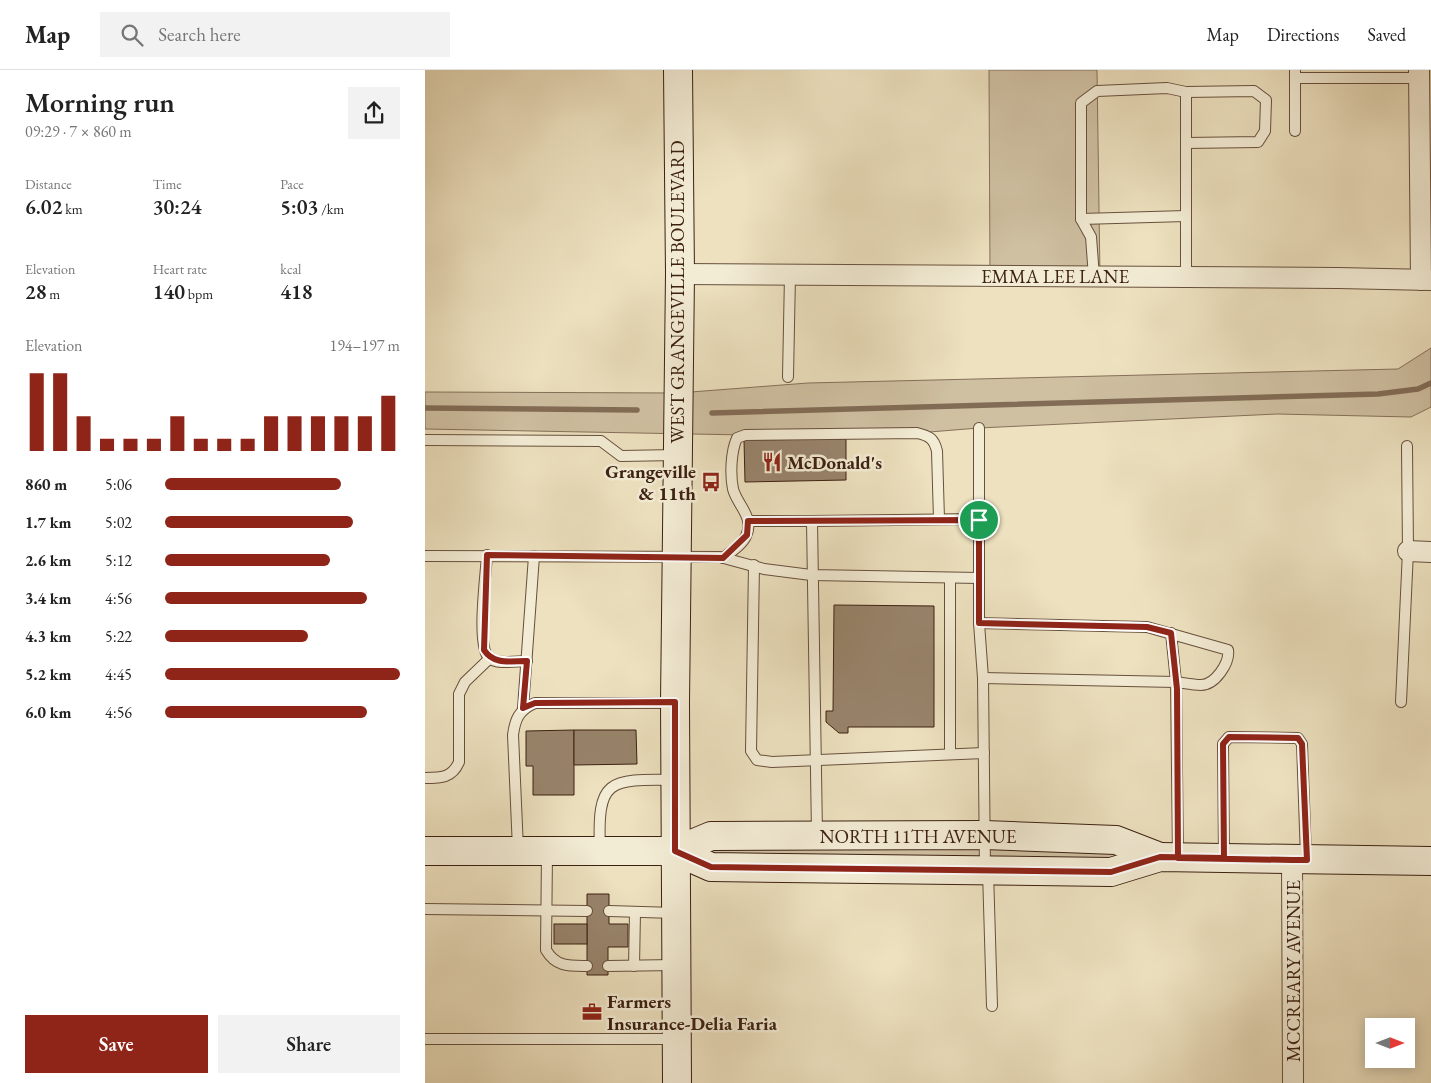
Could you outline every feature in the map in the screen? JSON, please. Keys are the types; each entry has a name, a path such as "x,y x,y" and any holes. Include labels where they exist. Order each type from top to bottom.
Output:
{"main road":[{"name":"WEST GRANGEVILLE BOULEVARD","path":"677,1083 675,557 680,274 678,70"},
{"name":"NORTH 11TH AVENUE","path":"425,851 675,851 711,836 985,835 1116,840 1169,857"},
{"name":"NORTH 11TH AVENUE","path":"675,851 711,867 1111,872 1169,857 1431,861"}],"street":[{"path":"1419,74 1426,280"},
{"name":"EMMA LEE LANE","path":"680,274 1426,280"},
{"path":"1408,551 1431,552"},
{"name":"MCCREARY AVENUE","path":"1293,1083 1299,860"}],"lane":[{"path":"1295,131 1295,74 1419,74"},
{"path":"1094,277 1091,237 1081,219 1081,103 1097,91 1167,88 1186,92 1254,91 1266,100 1265,131 1258,142 1186,143"},
{"path":"1186,92 1186,277"},
{"path":"1081,219 1186,216"},
{"path":"789,377 790,275"},
{"path":"979,428 979,623 983,678 985,835 992,1006"},
{"path":"723,558 747,535 748,521 733,489 733,447 737,438 745,435 917,433 928,436 934,441 937,451 939,519"},
{"path":"425,440 601,441 621,456 676,455"},
{"path":"1401,702 1408,551 1407,446"},
{"path":"812,520 811,575 817,759 817,835"},
{"path":"748,521 979,520"},
{"path":"487,555 482,635 484,650 489,658 500,662 527,661"},
{"path":"425,556 723,558 811,575 979,578"},
{"path":"519,851 513,735 515,720 523,708 534,556"},
{"path":"754,565 751,751 757,760 773,762 984,753"},
{"path":"949,578 949,754"},
{"path":"979,623 1147,627 1228,650 1229,654 1227,664 1210,683 1203,686 1176,682 983,678"},
{"path":"1169,857 1176,682 1171,633"},
{"path":"425,778 445,777 454,772 459,762 459,694 465,682 489,658"},
{"path":"523,708 535,703 675,702"},
{"path":"1224,858 1223,744 1229,737 1298,738 1302,744 1299,860"},
{"path":"600,851 599,822 605,797 610,788 617,782 629,780 675,780"},
{"path":"547,851 546,950 551,959 560,965 587,966"},
{"path":"425,909 587,911"},
{"path":"609,911 676,913"},
{"path":"634,966 635,912"},
{"path":"608,966 676,966"},
{"path":"425,1039 677,1039"}],"shaded area":[{"path":"989,70 1097,70 1100,277 990,276"},
{"path":"1431,348 1431,407 1411,417 1277,414 979,428 917,433 745,435 425,429 425,392 678,393 808,383 1398,369"},
{"path":"985,835 1160,857 985,870 675,851"}],"building":[{"path":"846,439 846,480 745,482 744,440"},
{"path":"834,605 934,606 934,727 848,727 848,733 839,733 826,722 826,711 833,711"},
{"path":"574,730 574,795 533,795 533,766 526,766 526,731"},
{"path":"574,730 636,730 637,764 574,765"},
{"path":"587,894 609,894 609,924 628,924 628,947 608,947 608,975 587,975"},
{"path":"554,924 587,924 587,944 554,944"}],"waterway":[{"path":"712,413 1378,394 1418,389 1431,383"},
{"path":"425,408 637,410"}],"place":[{"name":"McDonald's","path":"772,462"},
{"name":"Grangeville & 11th","path":"711,482"},
{"name":"Farmers Insurance-Delia Faria","path":"592,1012"}],"route":[{"path":"979,520 748,521 747,535 742,542 723,558 487,555 482,635 484,650 489,658 500,662 527,661 523,708 535,703 675,702 675,851 711,867 1111,872 1160,857 1178,858 1224,858 1223,744 1229,737 1298,738 1302,744 1307,860 1178,858 1177,689 1171,633 1147,627 979,623 979,520"}]}
